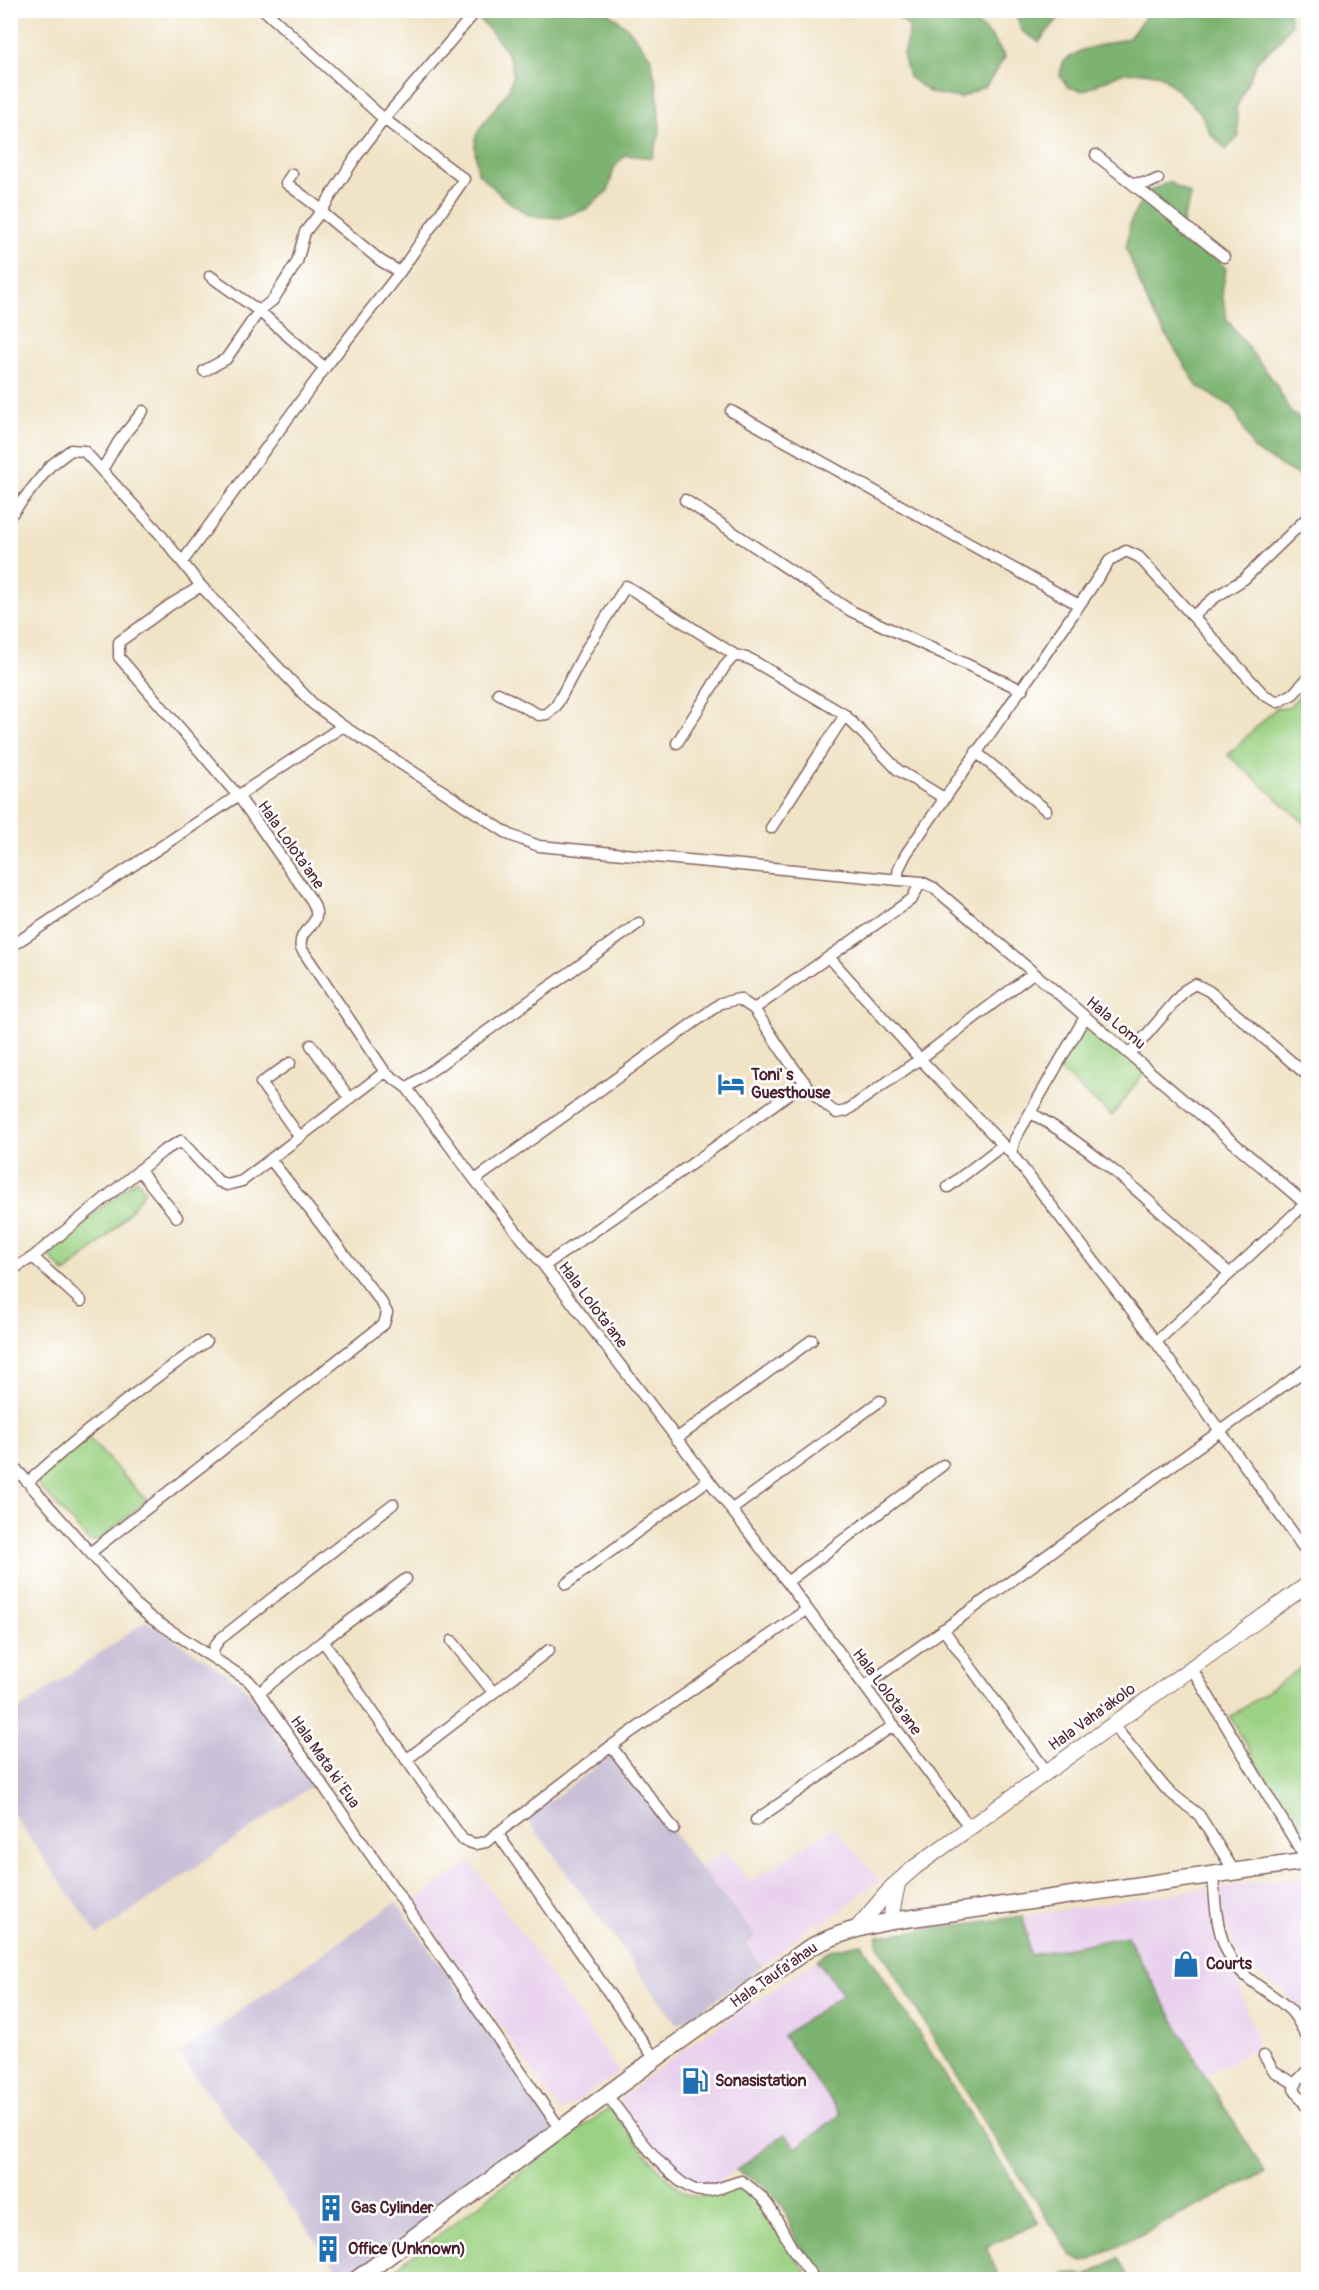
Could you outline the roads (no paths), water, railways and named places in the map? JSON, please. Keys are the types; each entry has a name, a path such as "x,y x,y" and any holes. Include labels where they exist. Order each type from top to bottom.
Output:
{"main road":[{"name":"Hala Vaha'akolo","path":"858,1927 898,1882 915,1867 1308,1584"},
{"name":"Hala Taufa'ahau","path":"356,2280 809,1948 835,1935 858,1927 892,1921 1308,1862"},
{"path":"892,1921 898,1882"}],"street":[{"path":"183,561 325,368 400,272 464,179 384,119 264,10"},
{"path":"204,371 226,359 259,311 273,300 297,262 305,231 322,210 355,158 384,119 477,10"},
{"path":"1096,155 1224,257"},
{"path":"292,174 286,183 322,210 381,261 400,272"},
{"path":"1134,183 1149,183 1158,179"},
{"path":"210,276 259,311 325,368"},
{"path":"102,470 119,441 143,411"},
{"path":"731,411 1079,605"},
{"name":"Hala Lomu","path":"10,516 50,466 71,450 84,451 183,561 201,586 313,704 510,835 539,846 921,882 934,888 1307,1205"},
{"path":"685,500 851,611 1022,690"},
{"path":"1193,616 1214,598 1244,579 1308,517"},
{"path":"897,880 906,854 976,752 1022,690 1110,560 1126,551 1138,557 1264,695 1278,702 1293,694 1308,678"},
{"path":"201,586 119,642 119,657 239,797"},
{"path":"498,693 539,715 547,714 556,706 587,648 626,586 735,655 750,659 845,715 898,770 944,798"},
{"path":"677,743 725,666 735,655"},
{"path":"771,828 845,715"},
{"path":"10,947 343,726"},
{"path":"976,752 1046,810"},
{"name":"Hala Lolota'ane","path":"239,797 318,911 316,922 304,933 300,941 301,948 385,1072 407,1088 475,1180 787,1582 970,1828"},
{"path":"754,1009 912,898 921,882"},
{"path":"407,1088 639,923"},
{"path":"829,957 920,1059 1007,1150 1156,1342 1308,1554"},
{"path":"475,1180 721,1003 739,999 754,1009 805,1082 828,1108 837,1113 846,1111 920,1059 1033,973"},
{"path":"1130,1054 1185,990 1195,984 1209,991 1308,1076"},
{"path":"948,1187 1007,1150 1031,1113 1085,1017"},
{"path":"311,1046 350,1099"},
{"path":"290,1063 261,1083 299,1136"},
{"path":"10,1271 33,1257 163,1151 181,1141 218,1181 227,1185 242,1181 385,1072"},
{"path":"544,1266 805,1082"},
{"path":"1031,1113 1090,1151 1230,1274"},
{"path":"91,1552 384,1324 387,1313 382,1303 271,1160"},
{"path":"139,1170 177,1217"},
{"path":"1156,1342 1307,1205"},
{"path":"33,1257 81,1301"},
{"path":"676,1439 812,1340"},
{"path":"28,1482 67,1447 126,1400 206,1342"},
{"path":"865,1686 1308,1368"},
{"path":"731,1510 880,1401"},
{"name":"Hala Mata ki 'Eua","path":"10,1462 137,1606 151,1618 249,1681 259,1693 561,2130"},
{"path":"787,1582 943,1465"},
{"path":"566,1584 707,1480"},
{"path":"213,1656 214,1647 220,1639 393,1504"},
{"path":"259,1693 323,1641 406,1579"},
{"path":"323,1641 463,1840 475,1844 486,1842 611,1746 806,1610"},
{"path":"942,1629 1047,1772"},
{"path":"452,1641 493,1692"},
{"path":"406,1760 549,1650"},
{"path":"1191,1667 1308,1862"},
{"path":"1112,1724 1167,1790 1199,1815 1234,1871"},
{"path":"756,1820 894,1725"},
{"path":"611,1746 674,1830"},
{"path":"497,1833 655,2059"},
{"path":"1213,1874 1219,1927 1232,1961 1260,1988 1291,2012 1308,2039"},
{"path":"1264,2056 1274,2071 1295,2084"},
{"path":"1308,2070 1295,2084 1296,2094 1308,2109"},
{"path":"607,2095 668,2173 698,2191 710,2191 741,2181 756,2190 772,2208 792,2248 815,2280"}],"water":[{"path":"1308,2234 1308,2269 1302,2252"}],"place":[{"name":"Toni' s Guesthouse","path":"731,1084"},
{"name":"Courts","path":"1186,1964"},
{"name":"Sonasistation","path":"695,2081"},
{"name":"Gas Cylinder","path":"331,2208"},
{"name":"Office (Unknown)","path":"328,2249"}]}
